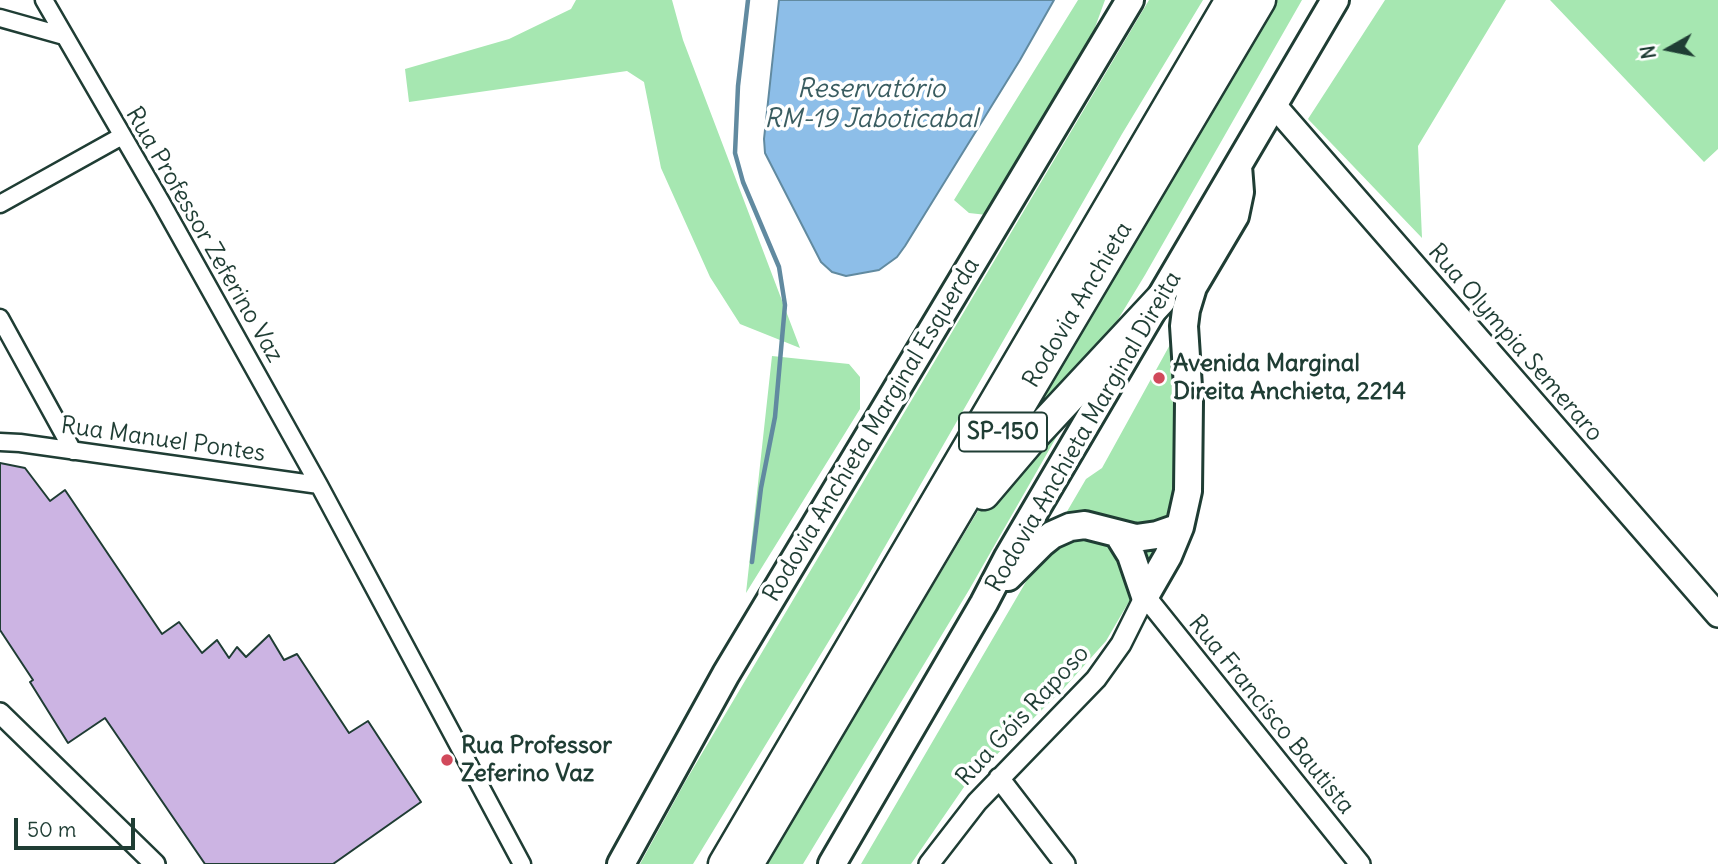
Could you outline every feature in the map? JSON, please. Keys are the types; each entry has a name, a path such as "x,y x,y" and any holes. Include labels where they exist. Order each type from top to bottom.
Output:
{"highway":[{"name":"Rodovia Anchieta Marginal Esquerda","path":"621,864 726,674 1130,0"},
{"name":"Rodovia Anchieta","path":"724,864 1231,0"},
{"name":"Rodovia Anchieta","path":"748,864 1260,0"},
{"name":"Rodovia Anchieta Marginal Direita","path":"832,864 1008,557 1335,0"},
{"path":"1145,596 1168,556 1180,527 1188,491 1190,452 1186,310 1193,287 1235,216 1240,192 1238,165"},
{"path":"918,576 1005,467 1160,300"},
{"path":"984,603 1017,567 1052,535 1070,527 1085,525 1136,538 1180,527"},
{"path":"1118,534 1131,555 1145,596"}],"main road":[{"name":"Rua Olympia Semeraro","path":"1273,104 1718,615"}],"street":[{"name":"Rua Professor Zeferino Vaz","path":"44,0 319,485 523,864"},
{"path":"1097,55 1114,0"},
{"path":"0,18 64,36"},
{"path":"0,204 122,136"},
{"path":"0,318 73,452"},
{"name":"Rua Manuel Pontes","path":"0,442 319,485"},
{"name":"Rua Góis Raposo","path":"929,864 999,778 1096,679 1121,644 1145,596"},
{"name":"Rua Francisco Bautista","path":"1145,596 1360,864"},
{"path":"0,713 155,864"},
{"path":"999,778 1065,864"}],"green space":[{"path":"576,0 672,0 683,40 800,348 740,324 710,277 661,168 644,82 627,71 409,102 405,69 509,39 571,9"},
{"path":"1078,0 1105,0 1089,44 987,215 969,213 954,200"},
{"path":"1149,0 1203,0 1122,134 860,590 693,864 640,864 685,782"},
{"path":"1273,0 1302,0 1145,275 1100,349 997,463 1073,346"},
{"path":"1385,0 1506,0 1418,146 1422,238 1308,119"},
{"path":"1550,0 1718,0 1718,149 1704,162"},
{"path":"1172,341 1176,399 1176,484 1159,550 1106,641 1064,688 964,787 911,864 861,864 1086,479 1102,468"},
{"path":"772,356 849,364 860,377 860,409 746,593"},
{"path":"1081,394 969,590 803,864 765,864 981,506"}],"water":[{"name":"Reservatório RM-19 Jaboticabal","path":"779,0 1054,0 905,246 897,257 879,270 846,276 832,272 821,262 765,153 764,139"}],"building":[{"path":"0,463 25,468 50,501 65,490 162,634 179,622 202,653 217,640 229,658 237,647 246,657 269,635 284,660 297,654 349,733 368,721 421,802 333,864 205,864 105,718 68,743 30,682 33,680 0,630"}],"waterway":[{"path":"748,0 738,86 735,153 743,182 779,267 785,305 775,417 761,488 752,562"}],"place":[{"name":"Avenida Marginal Direita Anchieta, 2214","path":"1159,378"},
{"name":"Rua Professor Zeferino Vaz","path":"447,760"}]}
